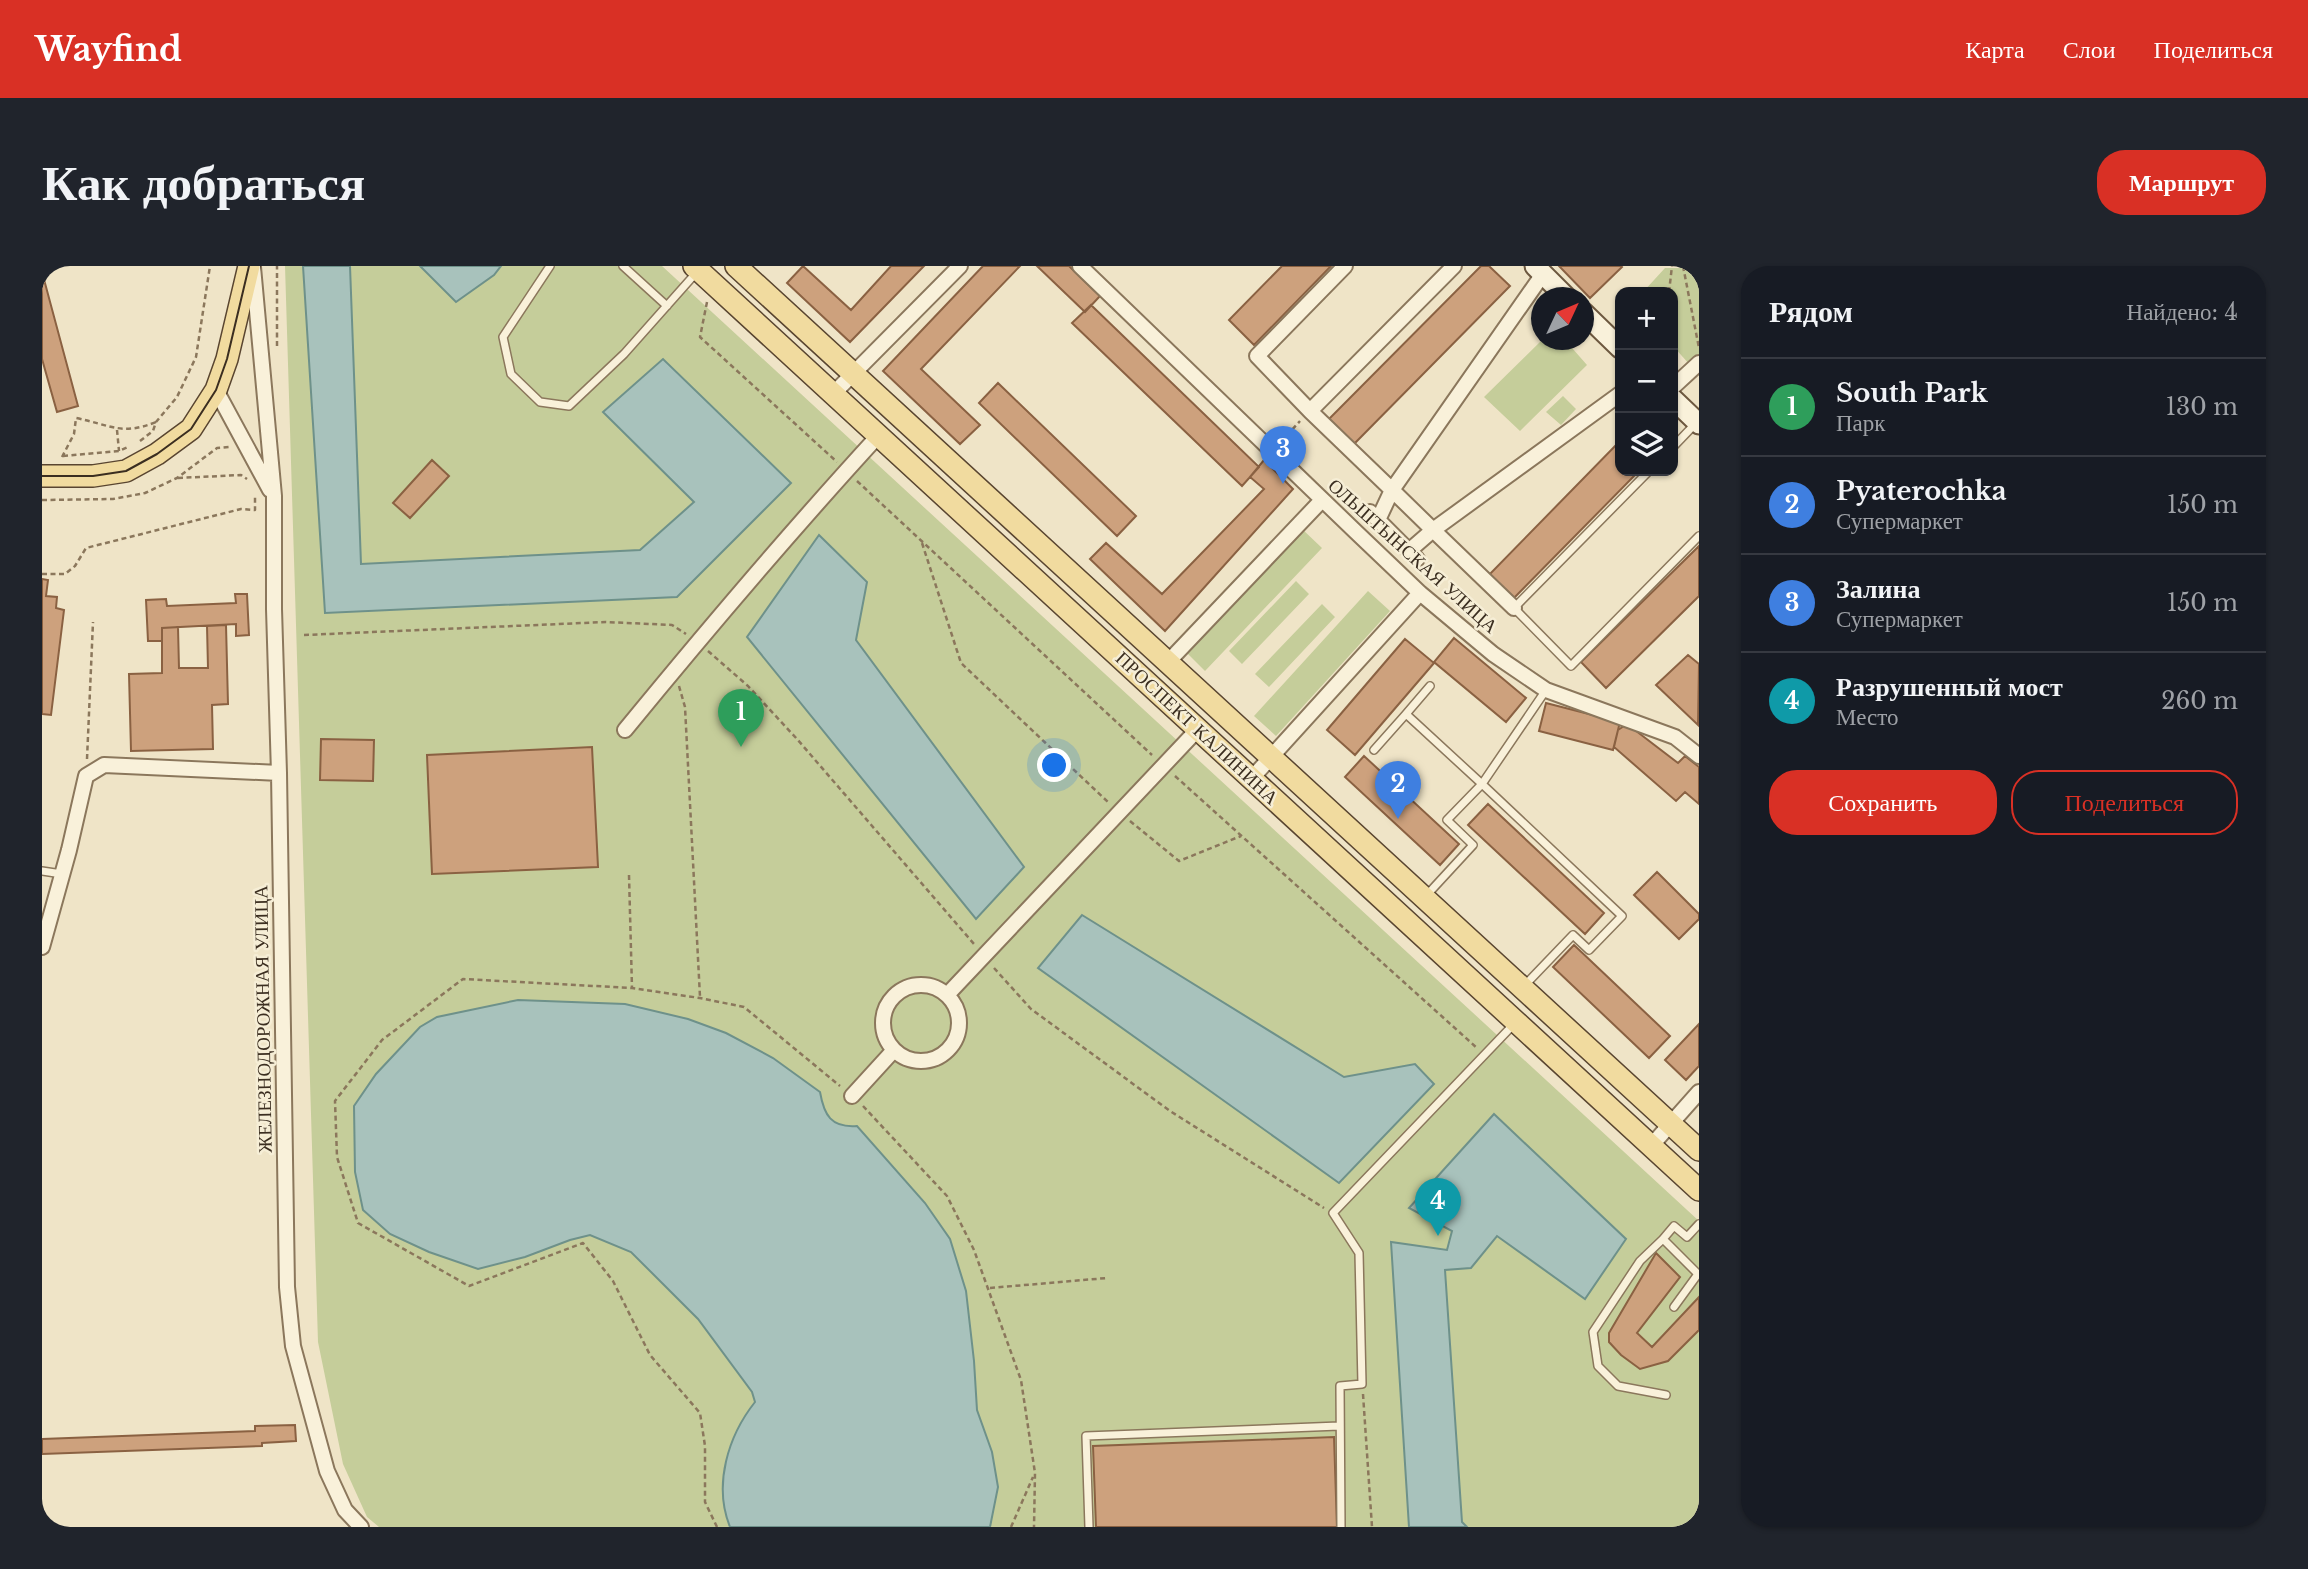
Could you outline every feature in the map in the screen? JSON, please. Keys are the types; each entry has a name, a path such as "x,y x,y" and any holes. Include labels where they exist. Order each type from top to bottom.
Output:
{"main road":[{"path":"47,467 107,475 133,467 157,454 191,429 216,390 227,359 251,266"},
{"name":"ПРОСПЕКТ КАЛИНИНА","path":"736,266 1699,1150"},
{"name":"ПРОСПЕКТ КАЛИНИНА","path":"697,268 1699,1190"}],"street":[{"name":"ЖЕЛЕЗНОДОРОЖНАЯ УЛИЦА","path":"251,266 274,496 288,1299 293,1346 327,1471 345,1510 361,1527"},
{"path":"833,394 960,266"},
{"name":"ОЛЬШТЫНСКАЯ УЛИЦА","path":"1080,266 1420,593 1493,654 1546,690 1675,737 1699,756"},
{"path":"1345,266 1257,356 1310,411 1514,608"},
{"path":"1310,411 1454,266"},
{"path":"1556,287 1539,270 1374,516 1414,555 1433,530 1615,398"},
{"path":"1594,323 1615,343"},
{"path":"1678,382 1699,363"},
{"name":"ЖЕЛЕЗНОДОРОЖНАЯ УЛИЦА","path":"216,390 274,496"},
{"path":"1678,404 1698,423"},
{"path":"625,730 697,641 827,490 878,436"},
{"path":"1168,662 1322,500"},
{"path":"1252,778 1420,593"},
{"path":"947,995 1199,728"},
{"path":"42,947 63,874 86,776 104,765 279,774"},
{"path":"920,985 939,989 947,995 958,1014 959,1025 957,1035 944,1053 935,1059 914,1060 894,1050 888,1043 883,1024 884,1013 893,996 901,990 920,985"},
{"path":"852,1096 894,1050"},
{"path":"1651,1146 1699,1092"}],"lane":[{"path":"550,266 503,337 511,374 540,402 569,406 624,354 697,268"},
{"path":"623,266 667,306"},
{"path":"1678,442 1698,423"},
{"path":"1644,476 1514,608 1571,666 1699,536"},
{"path":"1374,750 1430,687"},
{"path":"1424,898 1473,845 1447,820 1482,784 1546,690"},
{"path":"1406,715 1622,916 1589,950 1573,935 1522,988"},
{"path":"42,871 63,874"},
{"path":"1341,1527 1340,1386 1362,1384 1359,1253 1333,1213 1516,1021"},
{"path":"1666,1395 1618,1386 1598,1366 1592,1332 1640,1261 1674,1226 1686,1237 1699,1224"},
{"path":"1663,1240 1698,1274 1674,1307"},
{"path":"1089,1527 1086,1436 1339,1426"}],"path":[{"path":"47,467 62,457 119,451 136,444 153,431 156,422 177,397 195,356 210,266"},
{"path":"1670,287 1672,266"},
{"path":"1683,266 1699,348"},
{"path":"708,295 700,337 837,463"},
{"path":"1271,452 1310,411"},
{"path":"62,457 74,434 76,418 117,430 137,430 156,422"},
{"path":"177,478 241,475 274,496"},
{"path":"856,480 1146,749"},
{"path":"42,574 65,574 75,566 86,548 241,509 255,510 255,497"},
{"path":"42,500 90,500"},
{"path":"921,540 961,663 1098,792"},
{"path":"86,776 93,622"},
{"path":"304,635 606,622 672,625 697,641 748,686 1031,1009 1170,1111 1333,1213"},
{"path":"674,669 685,707 700,998"},
{"path":"1185,785 1485,1055"},
{"path":"1119,813 1180,861 1241,835"},
{"path":"629,875 632,988"},
{"path":"717,1527 705,1502 705,1446 700,1413 650,1355 613,1281 583,1243 469,1286 358,1223 337,1157 335,1101 382,1040 463,979 632,988 744,1007 852,1096 947,1195 974,1250 990,1288 1021,1380 1035,1474 1034,1527"},
{"path":"990,1288 1107,1278"},
{"path":"1362,1384 1372,1527"},
{"path":"1011,1527 1035,1474"}],"green space":[{"path":"285,266 662,266 1699,1221 1699,1527 379,1527 367,1517 343,1464 318,1342"},
{"path":"1665,268 1699,268 1699,357 1690,365 1678,352 1678,287 1648,287"},
{"path":"1532,350 1574,350 1587,365 1520,431 1484,397"},
{"path":"1563,396 1576,409 1561,425 1546,412"},
{"path":"1301,528 1322,548 1205,671 1185,651"},
{"path":"1296,581 1309,594 1242,664 1229,651"},
{"path":"1368,591 1390,611 1276,736 1254,716"},
{"path":"1322,604 1335,617 1269,687 1255,674"}],"water":[{"path":"303,266 350,266 361,564 640,550 694,502 603,412 663,359 791,483 677,597 325,613"},
{"path":"420,266 501,266 494,275 456,302"},
{"path":"819,535 867,582 856,640 1024,867 976,919 747,637"},
{"path":"1082,915 1344,1077 1415,1064 1434,1084 1339,1183 1038,968"},
{"path":"518,1000 625,1004 688,1019 726,1033 773,1058 820,1092 827,1113 835,1122 857,1126 925,1203 950,1239 966,1291 977,1410 992,1452 998,1487 990,1527 730,1527 725,1511 723,1478 737,1430 755,1402 752,1392 698,1319 631,1252 590,1235 525,1257 478,1269 429,1252 390,1234 363,1210 355,1172 354,1106 376,1074 420,1027 437,1017"},
{"path":"1494,1114 1626,1239 1585,1299 1497,1236 1471,1268 1445,1270 1462,1522 1467,1527 1409,1527 1391,1242 1447,1250 1452,1231 1409,1208"}],"building":[{"path":"803,266 851,310 891,266 924,266 850,342 787,283"},
{"path":"983,266 1020,266 921,369 980,425 960,444 883,371"},
{"path":"1037,266 1069,266 1100,296 1085,312"},
{"path":"1282,266 1331,266 1254,345 1229,320"},
{"path":"1481,266 1489,266 1510,286 1354,444 1329,419"},
{"path":"1559,266 1622,267 1594,294 1594,287 1579,287"},
{"path":"42,272 78,406 57,412 42,359"},
{"path":"1091,305 1259,467 1242,486 1072,323"},
{"path":"998,383 1136,516 1117,536 979,403"},
{"path":"1615,446 1615,476 1634,476 1511,601 1487,577"},
{"path":"432,460 449,476 410,518 393,503"},
{"path":"1264,460 1293,489 1165,631 1090,559 1106,543 1162,594 1264,489 1250,477"},
{"path":"1699,546 1699,596 1606,688 1581,662"},
{"path":"42,579 48,580 46,596 57,597 56,608 64,610 51,715 42,714"},
{"path":"235,594 247,594 249,635 236,636 236,624 162,628 162,641 148,641 146,600 166,599 167,606 236,603"},
{"path":"226,625 228,704 212,705 213,749 131,751 129,674 162,673 162,628 178,627 179,668 208,668 207,626"},
{"path":"1454,638 1526,698 1506,722 1434,662"},
{"path":"1405,639 1434,663 1355,755 1327,730"},
{"path":"1688,655 1699,664 1698,725 1656,685"},
{"path":"1546,703 1620,722 1613,750 1539,731"},
{"path":"1627,724 1678,763 1685,756 1699,767 1699,804 1685,792 1676,801 1614,747 1618,730"},
{"path":"321,739 374,740 373,781 320,780"},
{"path":"592,747 598,867 432,874 427,755"},
{"path":"1364,756 1459,844 1440,865 1345,777"},
{"path":"1488,804 1604,913 1585,934 1468,825"},
{"path":"1657,872 1699,914 1699,919 1679,939 1634,895"},
{"path":"1574,945 1670,1036 1649,1058 1553,967"},
{"path":"1699,1024 1699,1066 1686,1080 1665,1060"},
{"path":"1656,1253 1680,1277 1637,1333 1652,1347 1699,1297 1699,1330 1668,1361 1640,1369 1609,1342 1609,1333"},
{"path":"295,1425 296,1441 262,1443 262,1446 42,1454 42,1439 255,1431 255,1426"},
{"path":"1334,1437 1337,1527 1096,1527 1093,1446"}],"tram line":[{"path":"42,476 93,476 126,471 157,454 191,429 216,390 227,359 249,266"}],"place":[{"name":"Залина","path":"1283,484"},
{"name":"South Park","path":"741,747"},
{"name":"Pyaterochka","path":"1398,819"},
{"name":"Разрушенный мост","path":"1438,1236"}]}
